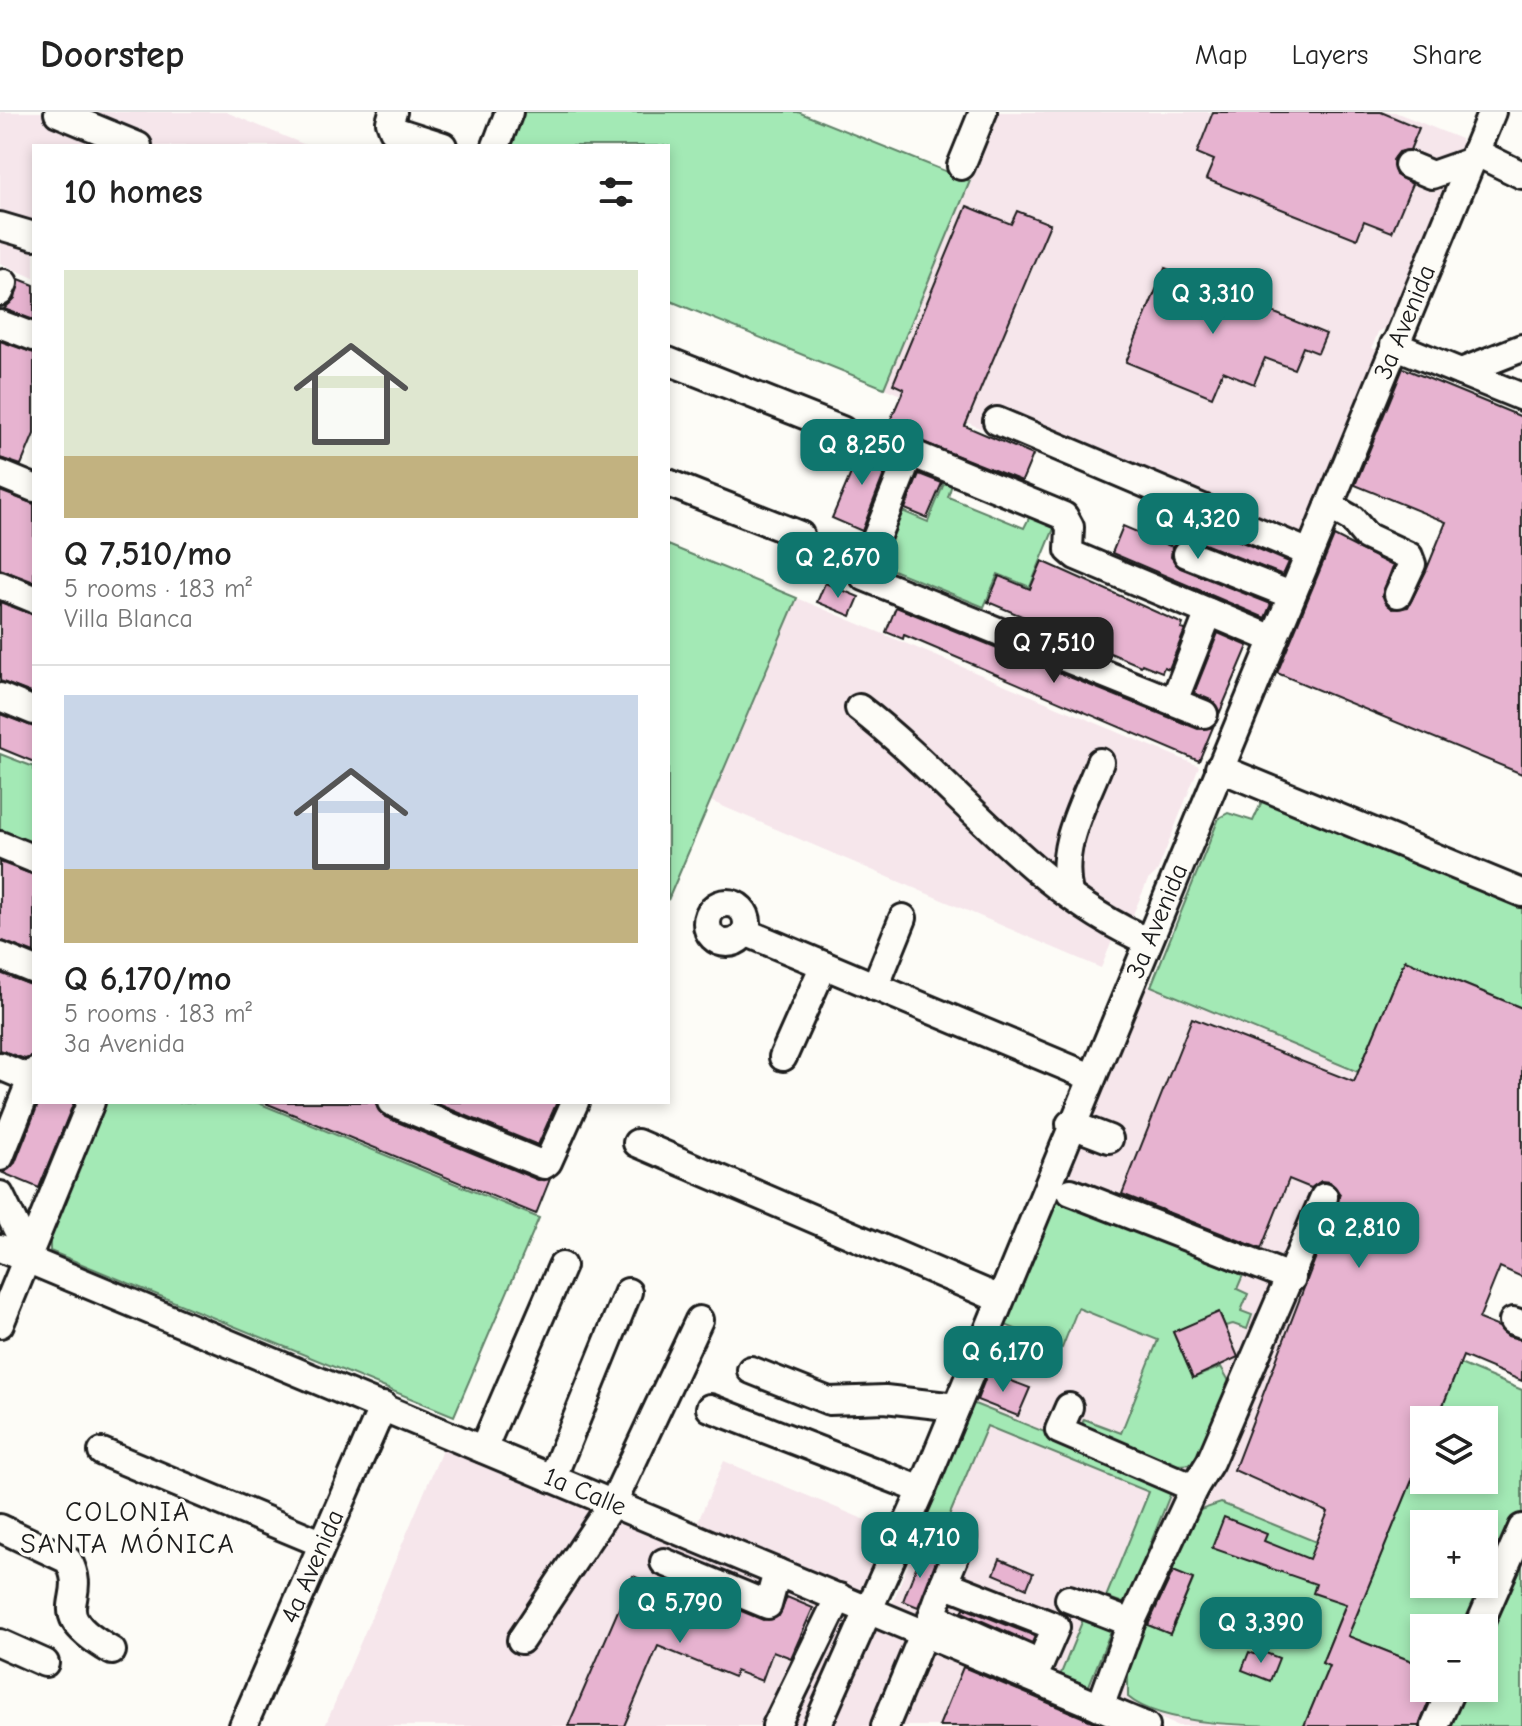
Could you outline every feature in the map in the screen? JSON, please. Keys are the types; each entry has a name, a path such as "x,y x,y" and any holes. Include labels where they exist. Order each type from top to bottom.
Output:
{"street":[{"path":"497,144 509,112"},
{"path":"961,166 983,112"},
{"name":"3a Avenida","path":"817,1726 922,1490 1070,1124 1492,112"},
{"path":"58,113 133,144"},
{"path":"393,121 439,144"},
{"path":"1408,165 1432,175 1474,156 1522,175"},
{"path":"0,226 32,235"},
{"path":"0,324 32,336"},
{"path":"1394,345 1522,397"},
{"path":"1461,372 1522,348"},
{"path":"670,362 842,430"},
{"path":"997,421 1309,553"},
{"path":"1204,714 864,577 864,568 900,448 1064,516 1070,525 1069,548 1074,555 1273,639"},
{"path":"0,474 32,480"},
{"path":"670,484 800,535"},
{"path":"1329,506 1352,519 1366,536 1409,556 1412,564 1398,594"},
{"path":"1187,554 1291,595"},
{"path":"0,585 32,598"},
{"path":"1174,701 1209,612"},
{"path":"0,697 32,710"},
{"path":"859,708 1020,854 1069,893 1127,932 1148,941"},
{"path":"1069,893 1064,868 1066,846 1100,762"},
{"path":"1219,768 1522,893"},
{"path":"0,845 32,858"},
{"path":"875,987 903,918"},
{"path":"745,932 1091,1077"},
{"path":"0,956 32,969"},
{"path":"783,1057 824,965"},
{"path":"0,1066 32,1076 0,1157"},
{"path":"0,1324 19,1262 90,1104"},
{"path":"396,1104 544,1165 574,1104"},
{"path":"1070,1124 1109,1139"},
{"path":"637,1143 1000,1299"},
{"path":"1071,1192 1292,1278"},
{"path":"0,1195 19,1262"},
{"path":"1100,1707 1131,1623 1194,1488 1210,1462 1292,1278 1324,1197"},
{"name":"1a Calle","path":"0,1248 19,1262 383,1406 1146,1726"},
{"path":"483,1449 562,1266"},
{"path":"552,1479 628,1292"},
{"path":"521,1640 612,1504 699,1320"},
{"path":"751,1370 829,1401 885,1399 956,1407"},
{"name":"4a Avenida","path":"243,1726 383,1406"},
{"path":"1069,1407 1059,1430 1194,1488"},
{"path":"710,1408 922,1490"},
{"path":"102,1452 321,1543"},
{"path":"0,1528 68,1560 73,1569 70,1606 75,1623 112,1651"},
{"path":"1484,1614 1522,1528"},
{"path":"944,1583 963,1537"},
{"path":"664,1562 768,1605 777,1572"},
{"path":"776,1726 839,1597"},
{"path":"1069,1599 1131,1623"},
{"path":"885,1726 924,1632"},
{"path":"0,1643 45,1663"},
{"path":"1435,1726 1446,1702"}],"shaded area":[{"path":"0,112 226,112 303,144 32,144 32,277 0,263"},
{"path":"998,112 1395,112 1461,139 1464,151 1450,159 1448,184 1386,328 1378,332 1372,348 1380,351 1266,624 1157,578 1184,513 884,388"},
{"path":"797,598 1199,766 1157,872 1148,880 1134,912 1124,945 1112,941 1101,968 708,800"},
{"path":"1405,960 1522,1212 1443,1406 1410,1406 1410,1494 1424,1494 1424,1510 1410,1510 1410,1598 1424,1598 1424,1614 1410,1614 1410,1702 1439,1702 1429,1726 1178,1726 892,1604 1143,983 1357,1072"},
{"path":"443,1448 848,1616 803,1726 325,1726"},
{"path":"724,1461 892,1531 869,1587 853,1591 696,1526"},
{"path":"870,1625 936,1653 1113,1726 828,1726"}],"green space":[{"path":"522,112 798,112 970,181 884,388 670,301 670,144 509,144"},
{"path":"945,481 952,484 948,497 1024,528 1030,516 1055,526 1030,587 998,574 984,607 878,564 900,510 928,522"},
{"path":"670,546 797,598 670,895"},
{"path":"0,754 32,766 32,847 0,833"},
{"path":"1263,799 1522,904 1522,1008 1405,960 1358,1072 1151,986 1219,818 1228,813 1253,821"},
{"path":"103,1104 261,1104 539,1218 454,1416 50,1251 50,1228"},
{"path":"1053,1199 1243,1275 1237,1289 1248,1294 1241,1311 1252,1315 1247,1329 1233,1324 1225,1326 1219,1313 1173,1332 1193,1378 1221,1367 1233,1388 1200,1464 1175,1465 1081,1427 1084,1419 1121,1433 1158,1340 1078,1308 1062,1348 1003,1324"},
{"path":"1460,1364 1522,1390 1522,1726 1429,1726 1439,1702 1498,1702 1498,1614 1410,1614 1410,1660 1348,1636 1410,1485 1410,1494 1498,1494 1498,1406 1443,1406"},
{"path":"972,1403 1165,1480 1172,1490 1126,1604 1106,1597 1149,1492 987,1426 942,1533 923,1526"},
{"path":"1221,1503 1363,1561 1322,1663 1329,1666 1304,1726 1185,1719 1143,1707 1128,1697 1128,1669 1145,1624 1170,1634 1193,1580 1172,1571 1197,1511"},
{"path":"1084,1617 1112,1628 1088,1688 1060,1676"}],"building":[{"path":"1213,112 1381,112 1419,128 1410,150 1399,152 1393,160 1396,175 1412,184 1392,232 1364,221 1357,239 1206,179 1214,160 1197,153"},
{"path":"967,206 1011,224 1017,211 1050,224 965,426 1033,455 1022,481 887,428 904,389 893,384"},
{"path":"1165,268 1326,334 1318,353 1303,347 1294,369 1265,358 1254,384 1223,371 1212,397 1126,362"},
{"path":"19,279 32,284 32,319 4,309 15,298"},
{"path":"0,341 32,352 32,439 21,465 0,458"},
{"path":"1403,368 1522,417 1522,774 1277,673 1334,536 1393,566 1382,595 1392,609 1408,607 1426,571 1446,522 1355,485"},
{"path":"866,438 874,442 877,454 889,461 862,531 832,518"},
{"path":"919,474 942,483 927,518 905,509"},
{"path":"0,491 32,503 32,581 0,569"},
{"path":"1183,517 1289,562 1283,575 1192,539 1184,538 1172,547 1171,557 1180,568 1271,604 1265,618 1112,553 1123,526 1170,546"},
{"path":"1042,561 1183,624 1181,629 1185,630 1169,669 1164,667 1162,672 1141,666 988,602 999,576 1030,589"},
{"path":"825,583 859,597 851,616 817,602"},
{"path":"0,602 32,614 32,693 0,681"},
{"path":"896,607 1198,729 1213,727 1199,761 904,635 903,639 886,632"},
{"path":"1218,633 1248,646 1220,712 1211,700 1194,693"},
{"path":"0,714 32,726 32,761 0,748"},
{"path":"0,862 32,874 32,952 0,940"},
{"path":"1405,960 1522,1008 1522,1277 1500,1267 1479,1319 1499,1327 1508,1336 1522,1340 1522,1381 1463,1356 1443,1406 1410,1406 1410,1485 1348,1636 1410,1660 1410,1702 1428,1702 1419,1726 1304,1726 1329,1666 1322,1663 1346,1604 1313,1593 1316,1584 1212,1548 1224,1517 1267,1534 1264,1541 1309,1559 1328,1512 1234,1470 1340,1194 1330,1182 1321,1181 1311,1188 1289,1179 1261,1249 1122,1194 1192,1018 1354,1082"},
{"path":"0,973 32,985 32,1057 25,1059 0,1050"},
{"path":"38,1104 73,1104 39,1188 3,1173 15,1163"},
{"path":"268,1104 376,1104 385,1117 538,1180 550,1179 536,1214"},
{"path":"438,1104 556,1104 538,1145"},
{"path":"1219,1312 1238,1357 1193,1378 1173,1332"},
{"path":"988,1372 1030,1388 1018,1416 977,1400"},
{"path":"922,1552 937,1558 918,1607 903,1601"},
{"path":"1000,1559 1033,1573 1027,1588 994,1574"},
{"path":"1173,1571 1193,1579 1170,1634 1148,1625"},
{"path":"633,1576 687,1599 690,1590 763,1620 779,1616 787,1597 813,1608 791,1658 773,1651 762,1681 736,1671 734,1677 658,1646 624,1726 568,1726"},
{"path":"964,1608 1035,1636 1032,1643 962,1612"},
{"path":"1258,1650 1279,1658 1270,1681 1242,1670 1249,1652 1257,1655"},
{"path":"963,1667 1094,1722 1104,1726 939,1726"}],"district":[{"name":"COLONIA SANTA MÓNICA","path":"128,1528"}]}
